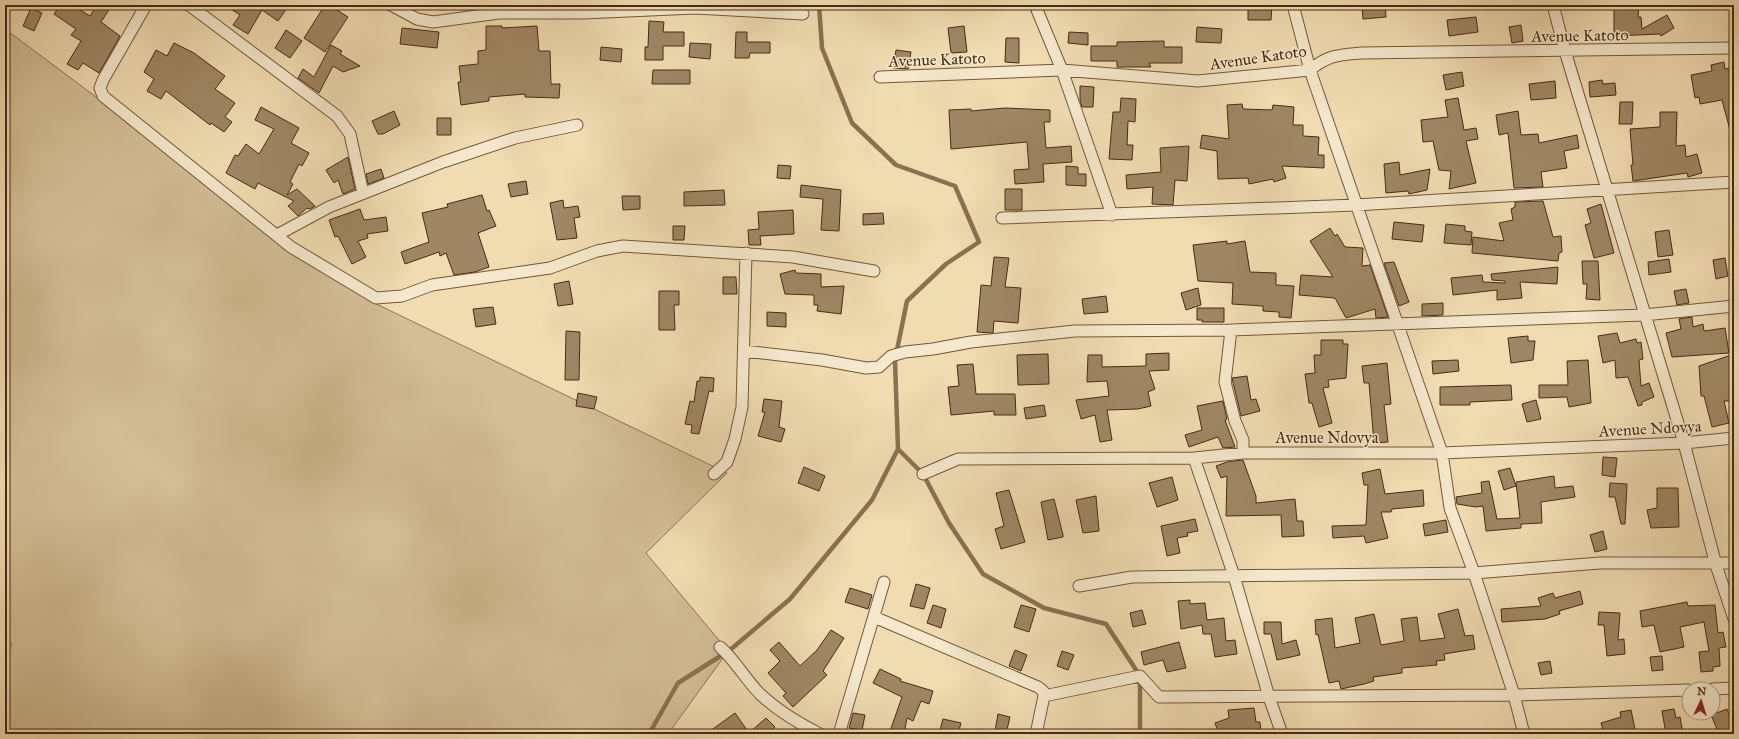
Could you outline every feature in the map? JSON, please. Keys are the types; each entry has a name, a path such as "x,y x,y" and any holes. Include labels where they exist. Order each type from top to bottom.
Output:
{"street":[{"path":"146,5 102,80 100,88 103,96 291,247 376,298 402,296 432,285 550,268 596,251 623,246 793,257 874,271"},
{"path":"188,5 338,116 350,134 363,193"},
{"path":"390,5 417,19 433,22 498,9 583,13 695,8 803,14"},
{"path":"1035,5 1062,70 1112,215"},
{"path":"1293,5 1310,70 1442,453 1450,508 1474,573 1514,694 1524,734"},
{"path":"1553,5 1565,51 1684,443 1716,564 1734,619"},
{"name":"Avenue Katoto","path":"880,77 1062,70 1198,81 1310,70 1325,59 1336,55 1361,53 1734,48"},
{"path":"277,235 329,207 443,162 515,138 577,125"},
{"path":"1002,218 1356,205 1734,182"},
{"path":"714,474 727,462 735,439 742,407 746,253"},
{"path":"744,351 822,360 866,368 879,367 891,356 905,352 933,349 971,342 1074,331 1231,330 1644,315 1734,306"},
{"path":"1231,330 1225,382 1231,409 1243,440 1243,452"},
{"name":"Avenue Ndovya","path":"923,474 958,459 1194,458 1243,452 1442,453 1684,443 1734,438"},
{"path":"1194,458 1234,576 1269,697 1282,734"},
{"path":"1079,586 1132,577 1474,573 1600,563 1734,563"},
{"path":"840,734 884,582"},
{"path":"874,617 1038,687 1043,691 1044,696 1036,734"},
{"path":"720,647 732,658 760,694 787,716 820,734"},
{"path":"1044,696 1140,676 1159,697 1514,694 1681,690"},
{"path":"1721,689 1734,688"}],"shaded area":[{"path":"5,29 368,300 727,473 646,553 728,651 668,734 5,734 5,658 12,644 5,639"}],"building":[{"path":"60,5 72,5 90,16 97,5 112,5 101,22 120,36 99,73 83,63 78,70 67,64 81,41 71,35 76,29 54,14"},
{"path":"225,5 289,5 278,21 262,10 248,34 233,25 240,15"},
{"path":"325,5 329,5 348,17 325,52 304,38"},
{"path":"1248,5 1272,5 1271,20 1248,20"},
{"path":"1362,5 1385,5 1386,17 1363,19"},
{"path":"1614,5 1639,5 1638,17 1641,17 1642,29 1667,15 1674,28 1661,36 1660,34 1614,36"},
{"path":"31,8 42,13 34,31 23,26"},
{"path":"1476,17 1478,32 1449,36 1447,20"},
{"path":"649,21 664,22 663,32 684,32 684,46 663,46 663,60 645,60 645,47 648,47"},
{"path":"1521,25 1523,41 1512,43 1509,27"},
{"path":"486,26 502,26 502,28 537,26 539,51 550,51 551,84 560,84 559,98 525,97 525,94 489,97 489,101 461,105 458,82 461,82 459,66 478,64 478,51 486,50"},
{"path":"964,26 967,52 951,53 948,28"},
{"path":"1197,27 1222,29 1221,43 1196,42"},
{"path":"402,28 439,32 437,48 400,44"},
{"path":"286,30 302,41 290,58 275,48"},
{"path":"736,32 747,32 747,42 770,42 770,53 750,53 749,58 735,58"},
{"path":"1069,32 1088,33 1088,45 1068,43"},
{"path":"1006,38 1019,38 1019,63 1005,62"},
{"path":"1164,41 1164,47 1182,47 1182,63 1149,63 1151,67 1117,67 1117,61 1091,61 1091,46 1117,46 1117,42"},
{"path":"174,43 194,53 225,76 215,89 235,103 225,117 232,122 224,132 211,123 210,125 166,91 161,99 147,91 154,79 144,72 156,50 167,56"},
{"path":"690,43 711,44 710,59 689,57"},
{"path":"331,45 342,51 340,54 360,66 343,72 333,66 319,93 298,78 303,69 314,77"},
{"path":"601,47 622,49 621,62 600,60"},
{"path":"896,50 911,52 908,69 893,68"},
{"path":"1724,62 1725,69 1734,67 1734,129 1730,130 1722,100 1700,104 1699,97 1695,98 1691,75 1712,71 1711,65"},
{"path":"653,70 690,70 690,84 652,84"},
{"path":"1462,72 1464,86 1446,90 1443,75"},
{"path":"1602,80 1603,84 1615,83 1616,95 1590,97 1589,82"},
{"path":"1555,81 1556,98 1531,100 1529,84"},
{"path":"1080,86 1094,87 1093,107 1082,107 1080,100"},
{"path":"1121,98 1136,99 1135,122 1128,121 1127,145 1133,145 1132,160 1109,159 1113,112 1120,112"},
{"path":"1458,98 1464,130 1476,128 1478,139 1466,141 1476,183 1449,189 1451,171 1439,170 1433,141 1423,142 1421,120 1448,117 1445,100"},
{"path":"1620,102 1633,102 1632,124 1619,124"},
{"path":"1242,104 1243,109 1272,110 1273,105 1294,107 1293,125 1303,125 1303,136 1319,137 1318,155 1324,155 1324,168 1282,166 1286,178 1274,182 1273,179 1249,184 1248,178 1218,179 1217,151 1200,148 1202,135 1229,139 1227,105"},
{"path":"261,107 299,128 291,143 309,153 302,166 299,164 290,182 293,184 287,195 297,189 315,206 310,209 307,208 298,216 288,206 294,201 258,183 255,189 226,173 235,155 238,156 246,144 259,154 274,129 255,120"},
{"path":"1005,108 1050,110 1050,122 1044,122 1046,148 1071,146 1072,162 1043,164 1044,182 1015,184 1014,170 1029,169 1027,142 951,149 949,110 971,109 971,111"},
{"path":"394,111 400,125 383,134 378,134 372,121"},
{"path":"1518,111 1521,135 1538,134 1539,143 1577,135 1579,148 1564,151 1567,168 1541,172 1543,187 1514,188 1508,133 1499,135 1496,115"},
{"path":"1660,112 1677,112 1676,146 1685,145 1686,157 1697,154 1702,173 1688,177 1687,173 1633,181 1630,129 1660,127"},
{"path":"437,118 451,118 451,135 437,135"},
{"path":"1189,146 1187,181 1175,180 1173,205 1152,204 1153,187 1127,189 1126,175 1161,172 1160,148"},
{"path":"348,157 355,189 343,194 338,180 334,183 326,170"},
{"path":"1399,162 1400,175 1430,169 1427,190 1409,194 1408,191 1386,193 1384,164"},
{"path":"778,165 791,166 790,179 777,178"},
{"path":"1066,166 1078,167 1078,174 1086,174 1086,186 1066,185"},
{"path":"381,169 384,178 368,184 366,174"},
{"path":"526,181 528,194 511,197 508,184"},
{"path":"801,185 841,190 839,231 821,230 823,199 800,197"},
{"path":"1005,189 1022,189 1022,210 1005,210"},
{"path":"724,190 725,205 684,206 684,192"},
{"path":"482,195 487,211 489,210 496,226 478,233 489,267 475,272 454,275 446,253 440,256 439,252 405,264 401,252 429,242 422,213 448,207 447,204"},
{"path":"622,196 640,196 640,209 623,210"},
{"path":"563,200 564,208 578,206 580,217 574,218 577,238 557,240 550,203"},
{"path":"1543,201 1553,237 1561,236 1562,252 1559,253 1558,261 1472,253 1473,237 1504,241 1499,223 1513,220 1511,209 1515,207 1515,202"},
{"path":"1601,204 1614,253 1594,258 1585,225 1591,223 1587,209"},
{"path":"360,209 364,220 386,217 388,231 367,234 368,238 358,241 366,257 352,264 338,236 335,237 329,220"},
{"path":"793,210 794,234 760,236 761,245 749,245 748,230 759,229 758,212"},
{"path":"883,213 884,224 863,225 863,214"},
{"path":"1394,222 1424,225 1422,242 1392,239"},
{"path":"1446,224 1465,226 1465,231 1472,232 1471,245 1444,243"},
{"path":"673,226 685,226 684,240 673,240"},
{"path":"1330,228 1335,236 1337,234 1345,247 1363,248 1362,266 1370,265 1388,317 1376,318 1375,309 1346,318 1335,298 1299,295 1301,275 1333,277 1310,241"},
{"path":"1669,230 1673,255 1658,257 1655,232"},
{"path":"1227,241 1227,244 1245,241 1250,272 1276,273 1276,285 1294,286 1291,318 1279,317 1279,312 1263,311 1263,306 1232,304 1233,283 1198,281 1193,245"},
{"path":"994,257 1009,258 1005,287 1021,288 1018,323 994,321 993,333 977,332 981,285 991,286"},
{"path":"1725,258 1728,276 1716,279 1713,260"},
{"path":"1669,259 1671,272 1649,275 1648,262"},
{"path":"1582,261 1598,261 1600,300 1586,299 1587,284 1583,284"},
{"path":"1394,262 1409,302 1399,306 1384,263"},
{"path":"1558,267 1557,284 1520,282 1522,298 1497,300 1497,290 1453,295 1451,278 1482,275 1483,282 1505,283 1505,281 1492,280 1491,274"},
{"path":"795,270 796,273 821,274 821,287 844,286 841,314 817,311 818,305 814,305 814,295 785,294 780,274"},
{"path":"723,277 736,277 737,294 723,294"},
{"path":"569,281 573,304 558,306 554,284"},
{"path":"1198,288 1201,305 1186,310 1181,293"},
{"path":"1686,289 1689,303 1677,305 1674,291"},
{"path":"659,291 679,291 679,305 674,305 675,330 659,330"},
{"path":"1106,296 1108,312 1084,314 1082,299"},
{"path":"1443,303 1443,315 1422,316 1422,304"},
{"path":"493,307 496,324 476,327 473,309"},
{"path":"1197,308 1224,308 1224,322 1202,322 1202,320 1197,320"},
{"path":"767,312 786,313 786,327 767,326"},
{"path":"1692,317 1693,327 1703,324 1704,331 1725,328 1729,353 1672,357 1666,333 1681,329 1679,319"},
{"path":"566,331 580,332 579,380 565,380"},
{"path":"1617,333 1620,343 1636,339 1637,343 1641,342 1643,359 1639,360 1641,386 1649,383 1654,397 1642,402 1642,405 1638,406 1628,377 1616,378 1615,360 1603,363 1598,336"},
{"path":"1528,336 1528,341 1535,341 1533,360 1511,363 1508,338"},
{"path":"1321,340 1343,340 1343,344 1348,344 1346,378 1328,380 1329,387 1323,388 1332,423 1319,427 1312,403 1309,403 1305,374 1315,373 1314,355 1321,355"},
{"path":"1169,353 1169,370 1149,371 1155,389 1148,392 1151,406 1138,409 1107,410 1112,440 1100,442 1095,415 1081,419 1076,400 1109,396 1107,381 1087,382 1088,355 1102,355 1102,367 1146,366 1146,354"},
{"path":"1048,354 1049,384 1018,385 1017,355"},
{"path":"1734,354 1734,401 1724,401 1729,423 1712,427 1704,396 1701,396 1699,366"},
{"path":"1458,360 1459,371 1433,374 1432,361"},
{"path":"1588,360 1591,403 1569,407 1567,397 1539,398 1539,385 1568,385 1567,361"},
{"path":"1387,363 1391,404 1384,405 1388,442 1374,443 1369,383 1364,383 1362,366"},
{"path":"973,364 976,394 1015,394 1016,415 994,415 994,411 951,415 948,387 959,386 957,365"},
{"path":"1247,376 1251,400 1256,399 1260,411 1241,416 1232,378"},
{"path":"700,377 714,378 713,392 709,391 699,434 691,433 692,425 685,424 690,401 694,402 697,381 700,381"},
{"path":"1511,385 1512,400 1470,402 1470,405 1440,405 1440,387"},
{"path":"578,393 597,397 594,409 576,406"},
{"path":"764,399 782,401 779,427 785,429 781,442 758,436 765,412 762,412"},
{"path":"1536,400 1541,419 1527,422 1522,404"},
{"path":"1223,401 1227,419 1225,420 1235,447 1223,448 1218,437 1189,447 1185,435 1202,430 1197,406"},
{"path":"1044,405 1046,416 1026,419 1024,408"},
{"path":"1603,457 1617,458 1615,477 1602,475"},
{"path":"1243,460 1256,496 1256,503 1295,499 1297,521 1303,521 1304,536 1282,537 1281,515 1226,516 1227,476 1221,478 1216,466 1227,462"},
{"path":"804,467 825,476 819,491 798,483"},
{"path":"1510,468 1516,486 1504,490 1498,471"},
{"path":"1380,469 1385,494 1423,490 1424,506 1392,509 1391,512 1381,512 1388,538 1366,543 1364,536 1333,538 1332,526 1366,525 1368,485 1364,485 1362,473"},
{"path":"1554,476 1555,488 1573,486 1575,497 1541,502 1542,523 1521,524 1521,528 1486,531 1483,506 1476,507 1457,504 1456,497 1482,493 1481,482 1489,481 1497,519 1520,518 1516,482"},
{"path":"1172,477 1178,500 1157,507 1149,483"},
{"path":"1610,483 1627,484 1625,524 1621,524 1615,497 1609,497"},
{"path":"1657,488 1678,488 1679,527 1651,528 1647,510 1657,508"},
{"path":"1009,490 1025,542 1001,549 995,529 1004,526 996,493"},
{"path":"1096,496 1099,531 1083,533 1076,500"},
{"path":"1054,499 1063,537 1048,540 1041,502"},
{"path":"1195,519 1198,531 1187,533 1188,536 1177,538 1180,553 1167,556 1161,526"},
{"path":"1446,520 1448,532 1425,536 1423,524"},
{"path":"1603,531 1607,549 1595,552 1590,535"},
{"path":"916,584 930,588 924,609 910,606"},
{"path":"850,588 872,595 868,609 845,602"},
{"path":"1580,591 1583,604 1559,611 1560,614 1545,619 1502,622 1501,609 1541,606 1538,598 1553,593 1555,598"},
{"path":"1190,600 1190,604 1205,603 1207,620 1224,618 1226,641 1235,640 1237,654 1215,657 1211,634 1203,634 1202,625 1181,629 1178,601"},
{"path":"1687,602 1688,606 1715,605 1718,633 1723,632 1726,647 1719,648 1720,666 1713,667 1713,671 1701,672 1699,652 1709,651 1704,622 1680,627 1684,647 1660,652 1654,625 1642,627 1640,611"},
{"path":"933,605 946,609 941,628 927,623"},
{"path":"1021,605 1036,609 1029,632 1014,627"},
{"path":"1458,609 1465,636 1473,635 1475,649 1444,654 1445,660 1436,661 1437,665 1402,668 1402,673 1373,677 1374,681 1364,684 1341,689 1339,681 1329,683 1318,634 1316,635 1315,620 1332,618 1335,648 1360,643 1355,618 1374,614 1381,645 1404,641 1401,619 1417,617 1420,641 1445,638 1438,614"},
{"path":"1142,610 1146,624 1133,627 1130,613"},
{"path":"1599,612 1620,613 1618,640 1624,639 1625,654 1607,656 1604,625 1598,625"},
{"path":"1264,622 1281,622 1282,644 1296,640 1300,655 1277,660 1271,634 1264,634"},
{"path":"831,630 844,638 823,671 827,675 793,707 783,696 786,693 768,673 780,661 770,650 779,642 800,666 817,650"},
{"path":"1179,642 1186,668 1167,672 1163,660 1144,665 1141,652"},
{"path":"1015,650 1027,655 1021,671 1009,666"},
{"path":"1062,651 1074,655 1068,670 1057,666"},
{"path":"1662,656 1663,670 1652,671 1650,657"},
{"path":"1550,661 1552,673 1541,675 1538,663"},
{"path":"880,669 901,679 900,681 933,691 929,704 921,701 913,721 907,718 904,734 889,734 902,697 873,683"},
{"path":"1254,708 1256,722 1260,722 1261,734 1231,734 1230,730 1219,734 1215,723 1229,718 1228,710"},
{"path":"1674,709 1676,718 1680,717 1683,734 1666,734 1662,711"},
{"path":"1727,709 1734,726 1734,731 1727,734 1719,734 1714,721 1721,721 1721,711"},
{"path":"1631,710 1636,734 1604,734 1601,723 1621,717 1620,712"},
{"path":"735,713 749,733 766,718 775,727 768,734 706,734"},
{"path":"853,713 865,715 862,730 849,728"},
{"path":"998,714 1010,717 1006,734 995,731"},
{"path":"943,719 961,723 958,734 939,734"}],"waterway":[{"path":"819,5 822,48 852,123 896,165 955,186 979,242 946,264 907,301 897,350"},
{"path":"730,650 790,599 872,500 898,449 895,361"},
{"path":"898,449 923,474 949,523 983,574 1044,608 1106,624 1140,676 1140,734"},
{"path":"649,734 678,683 722,655"}]}
